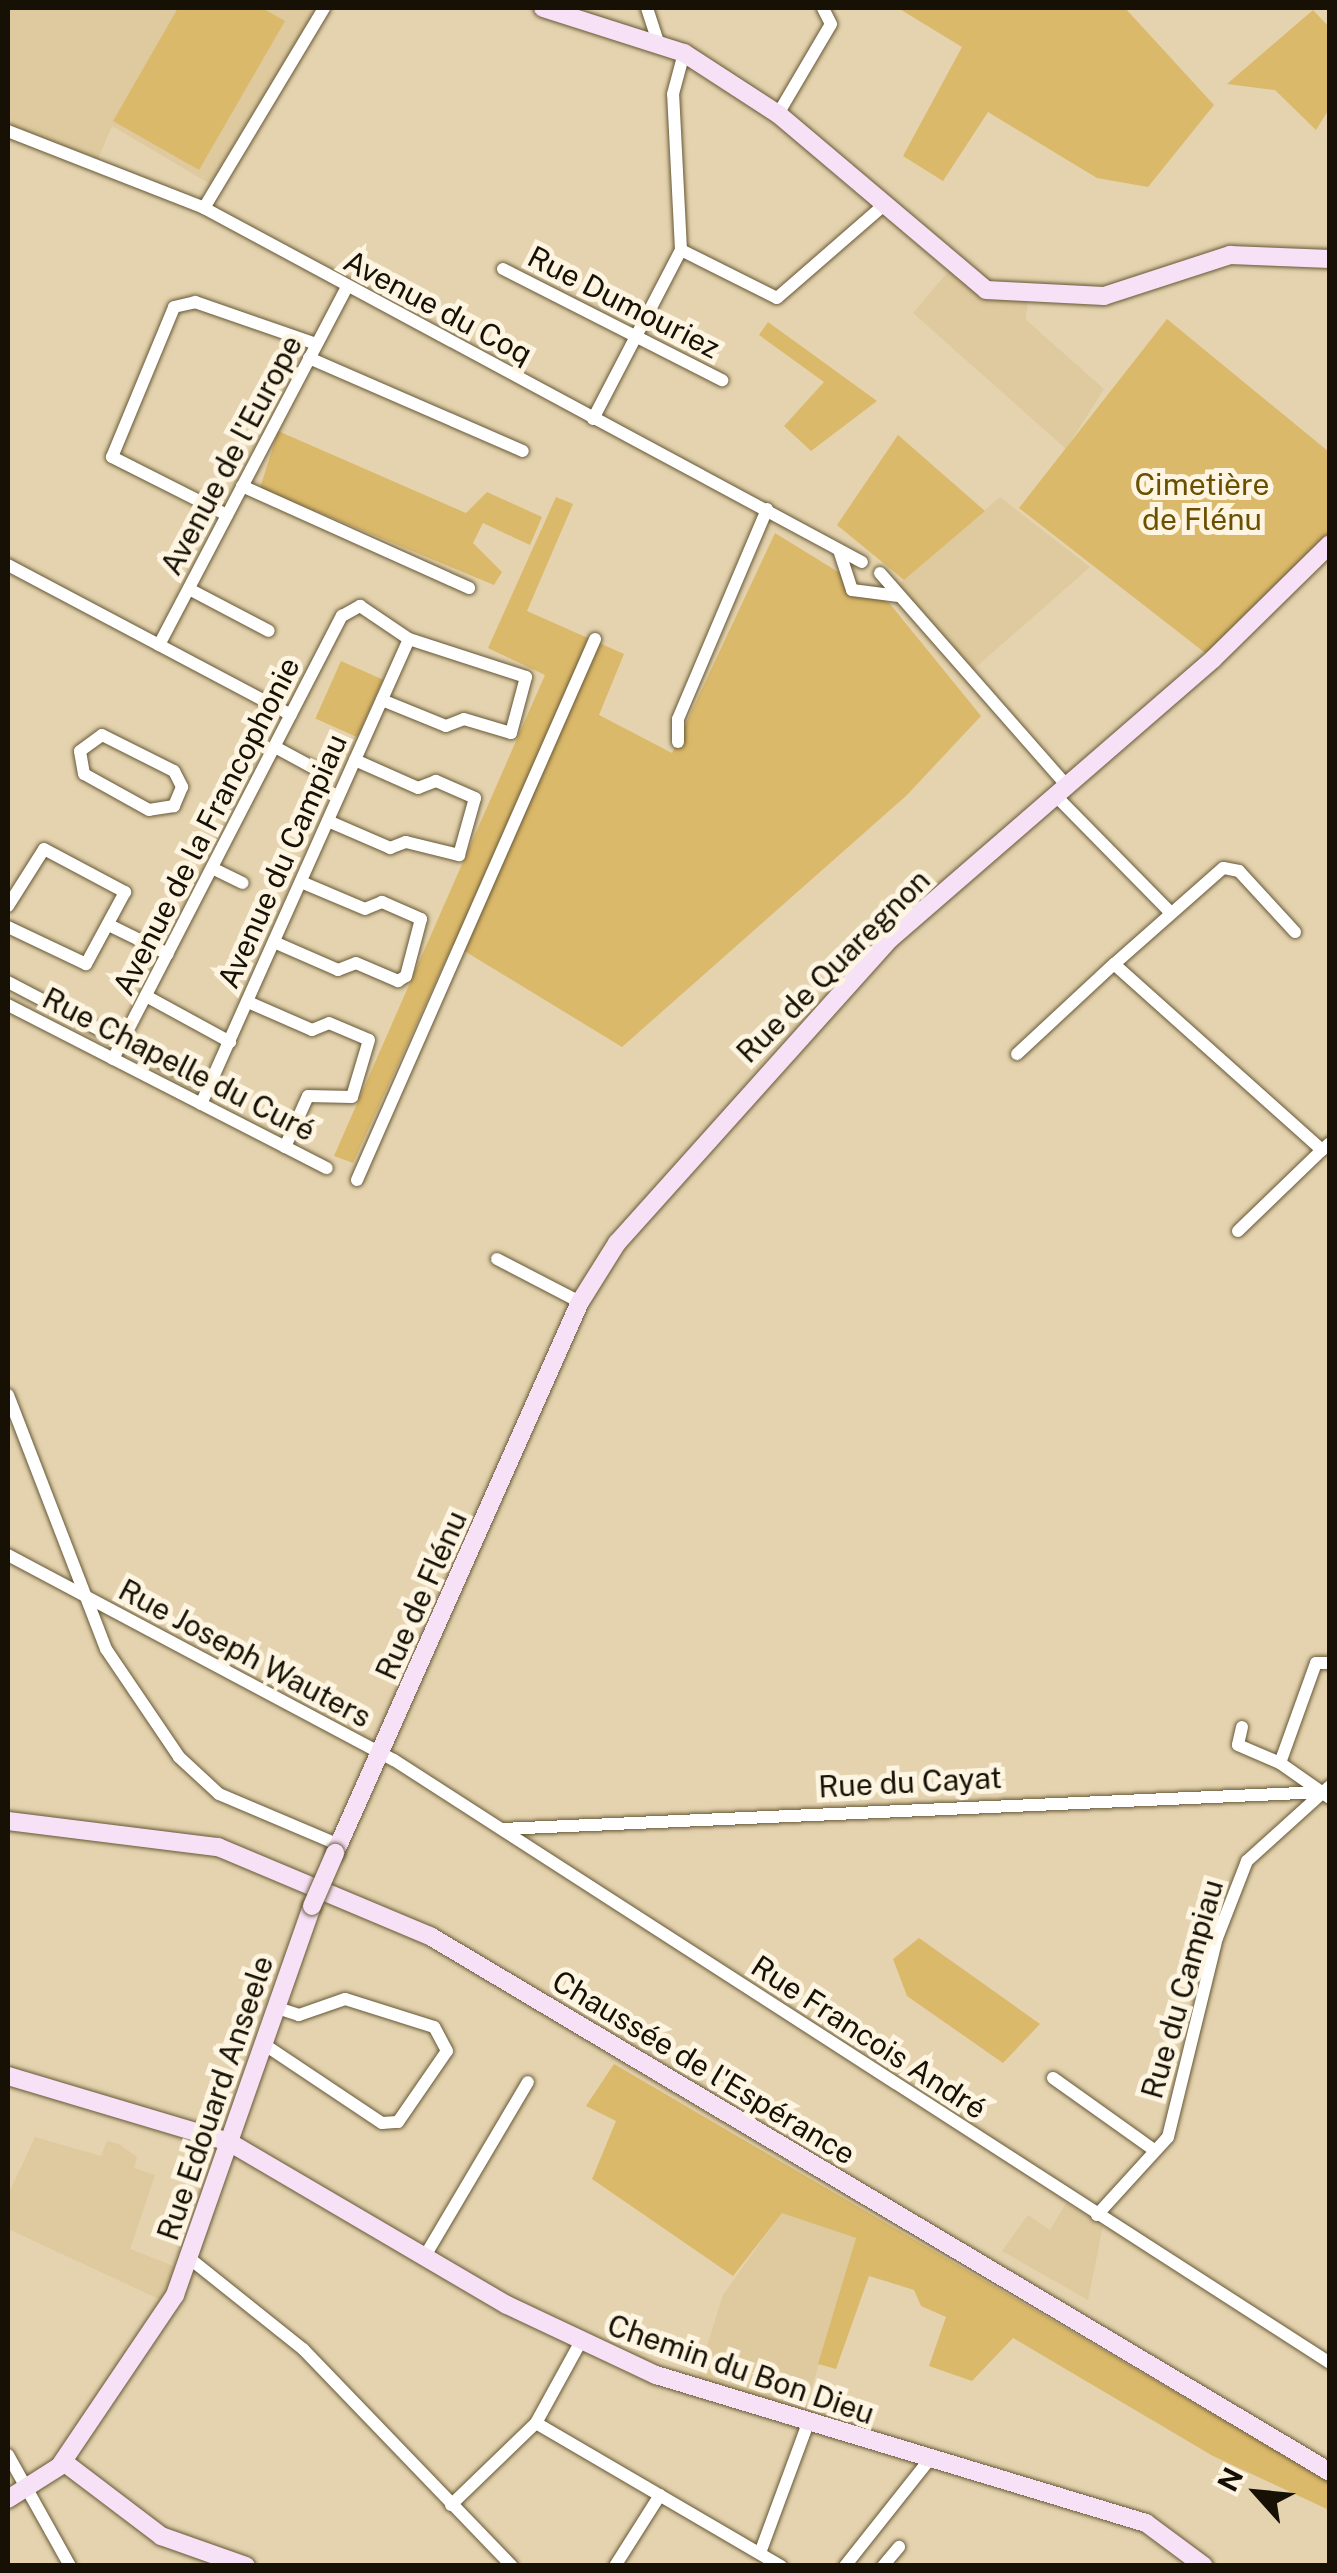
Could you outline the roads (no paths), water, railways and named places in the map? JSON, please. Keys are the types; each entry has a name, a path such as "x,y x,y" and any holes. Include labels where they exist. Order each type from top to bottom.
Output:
{"street":[{"path":"204,208 324,8"},
{"path":"543,8 684,53 778,114 976,285 1016,298 1104,296 1250,252 1330,258"},
{"path":"647,8 658,42"},
{"path":"778,114 831,24 823,8"},
{"path":"593,419 681,250 673,94 684,53"},
{"name":"Avenue du Coq","path":"8,131 204,208 862,562"},
{"path":"681,250 766,296 784,296 883,206"},
{"name":"Rue Dumouriez","path":"502,269 722,380"},
{"name":"Avenue de l'Europe","path":"159,645 347,287"},
{"path":"227,515 112,457 174,307 195,302 316,344"},
{"path":"309,358 523,451"},
{"path":"242,486 468,588"},
{"path":"678,742 678,719 767,509"},
{"name":"Rue de Quaregnon","path":"512,1459 580,1302 648,1204 890,939 1330,544"},
{"path":"836,546 856,593 899,596"},
{"path":"848,576 862,562 880,574 1060,790 1168,911"},
{"path":"8,564 291,715"},
{"path":"872,593 880,574"},
{"path":"188,589 269,631"},
{"name":"Avenue de la Francophonie","path":"113,1059 342,616 360,606 408,639"},
{"path":"382,700 446,726 464,720 511,733 526,677 408,639"},
{"name":"Avenue du Campiau","path":"200,1104 408,639"},
{"path":"357,1180 595,639"},
{"path":"102,735 162,764 182,787 160,812 89,779 78,757 102,735"},
{"path":"274,747 325,774"},
{"path":"328,820 390,848 406,842 459,855 475,798 436,781 418,788 355,760"},
{"path":"8,906 34,854 52,849 125,892 113,927 86,964 8,927"},
{"path":"1017,1054 1168,911 1231,867 1295,932"},
{"path":"212,868 243,884"},
{"path":"274,942 338,970 356,963 398,981 406,976 421,919 382,902 364,910 301,882"},
{"path":"113,927 168,954"},
{"path":"1114,964 1326,1147 1238,1232"},
{"path":"8,982 209,1087"},
{"path":"146,996 230,1042"},
{"path":"248,1002 312,1030 330,1023 369,1040 352,1097 308,1096 285,1146"},
{"name":"Rue Chapelle du Curé","path":"8,1005 327,1168"},
{"path":"497,1259 580,1302"},
{"path":"8,1395 86,1598 118,1669 196,1778 337,1849"},
{"name":"Rue de Flénu","path":"381,1753 512,1459"},
{"name":"Rue Joseph Wauters","path":"8,1555 381,1753"},
{"path":"1280,1763 1316,1663 1330,1663"},
{"path":"1242,1727 1238,1745 1280,1763 1327,1792"},
{"name":"Rue Francois André","path":"381,1753 1330,2362"},
{"name":"Rue Edouard Anseele","path":"65,2469 73,2444 153,2339 189,2258 312,1906 381,1753"},
{"name":"Rue du Cayat","path":"502,1828 1327,1792"},
{"name":"Rue du Campiau","path":"1096,2215 1168,2138 1240,1874 1327,1792"},
{"name":"Chaussée de l'Espérance","path":"8,1821 218,1847 430,1936 1330,2472"},
{"path":"262,2043 382,2123 398,2122 447,2051 434,2027 345,1999 299,2016 274,2007"},
{"name":"Chemin du Bon Dieu","path":"8,2076 228,2142 580,2343 808,2423 1146,2523 1197,2563"},
{"path":"1053,2078 1154,2150"},
{"path":"425,2256 528,2082"},
{"path":"189,2258 303,2349 512,2566"},
{"path":"452,2505 536,2422 580,2343"},
{"path":"536,2422 781,2566"},
{"path":"760,2553 808,2423"},
{"path":"8,2455 70,2566"},
{"path":"845,2566 929,2460"},
{"path":"8,2499 65,2469 89,2480 150,2529 233,2564"},
{"path":"616,2566 660,2495"},
{"path":"883,2566 899,2547"}],"park label":[{"name":"Cimetière de Flénu","path":"1202,501"}]}
